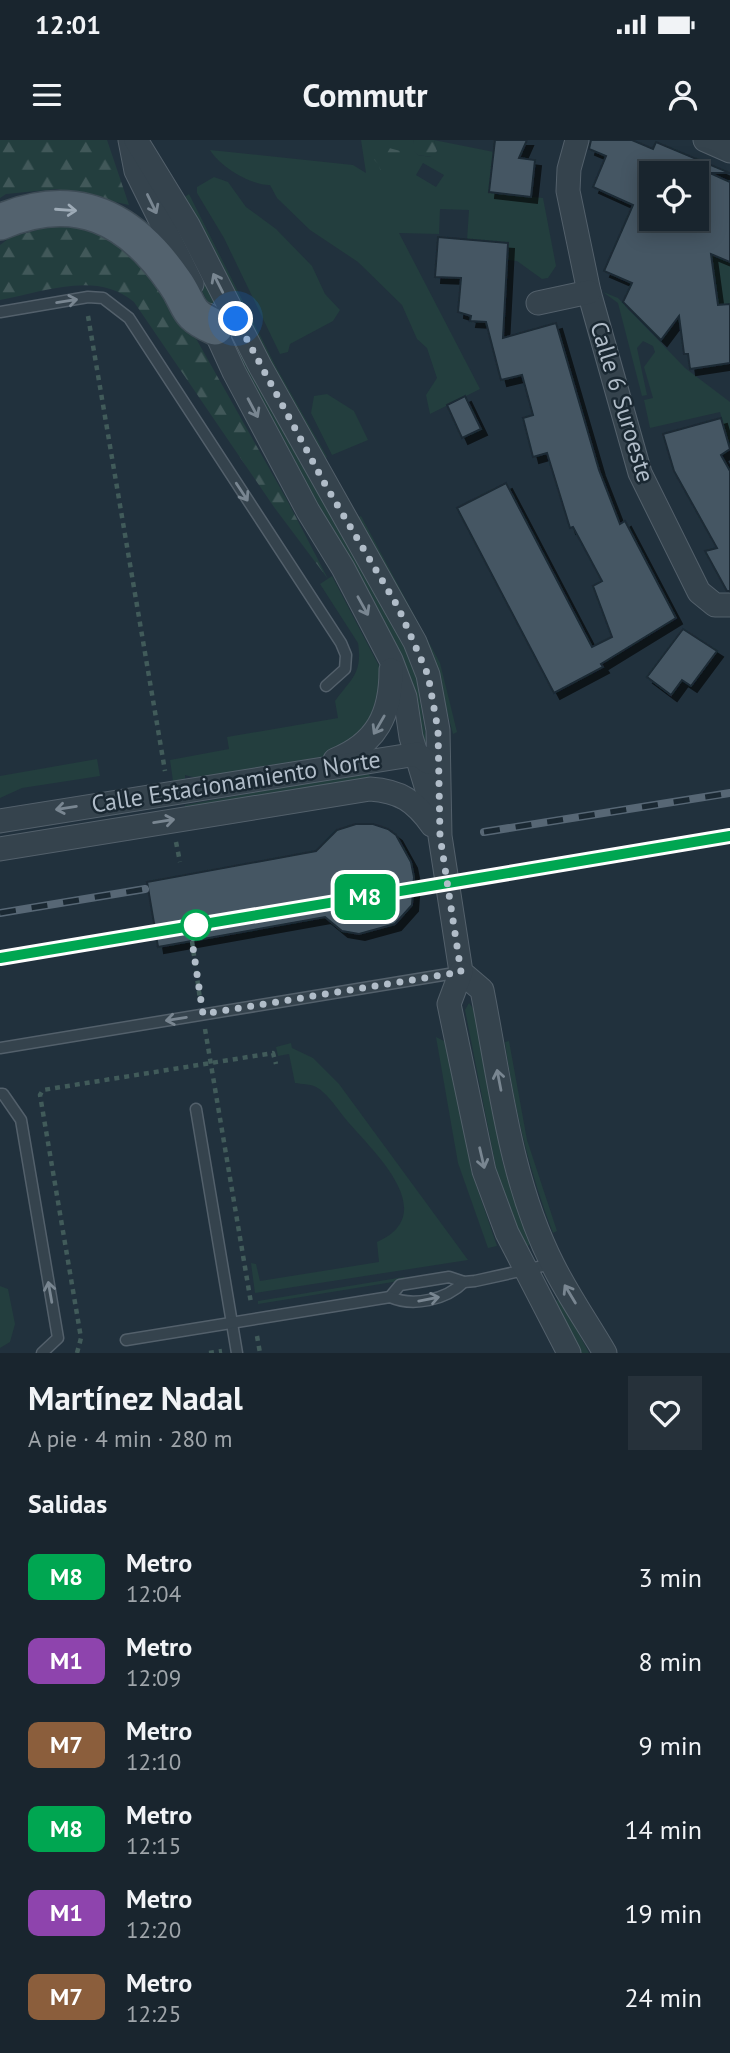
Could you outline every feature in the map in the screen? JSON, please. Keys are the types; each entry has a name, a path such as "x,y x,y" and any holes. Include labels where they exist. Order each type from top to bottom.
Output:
{"main road":[{"path":"0,222 39,210 62,209 89,212 114,222 143,240 176,283 194,318 215,327"}],"street":[{"path":"130,140 136,171 215,327 234,372 391,660 405,697 411,737 441,802"},
{"path":"136,140 188,225 260,366 415,642 428,675 438,730 440,836"},
{"name":"Calle 6 Suroeste","path":"577,140 569,169 568,191 589,292 640,473 699,592 715,605 730,605"},
{"path":"705,140 730,150"},
{"name":"Calle 6 Suroeste","path":"538,303 589,292"},
{"path":"294,772 352,753 372,738 389,706 391,660"},
{"path":"370,789 423,762 438,730"},
{"path":"423,762 440,836 461,972 449,1004 475,1130 496,1207 569,1353"},
{"name":"Calle Estacionamiento Norte","path":"0,821 294,772 423,762"},
{"name":"Calle Estacionamiento Norte","path":"0,849 370,789 390,791 418,805 440,836"},
{"path":"461,972 482,990 517,1167 552,1264 605,1353"}],"lane":[{"path":"0,312 89,297 103,299 115,305 129,318 341,643 345,655 345,669 326,686"},
{"path":"0,1048 461,972"},
{"path":"0,1094 3,1094 21,1120 58,1338 42,1353"},
{"path":"196,1109 237,1353"},
{"path":"390,1297 400,1285 449,1278 464,1282 527,1272 552,1264"},
{"path":"126,1340 390,1297 404,1303 440,1297 452,1294 464,1282"}],"path":[{"path":"88,316 169,792"},
{"path":"173,819 180,862"},
{"path":"192,941 260,1353"},
{"path":"77,1353 81,1339 40,1095 43,1090 274,1052 275,1064"}],"green space":[{"path":"0,140 107,140 129,205 57,189 6,194 0,198"},
{"path":"361,140 414,140 413,149 418,155 431,157 437,151 434,140 494,152 489,192 543,198 556,266 548,278 542,279 517,261 507,260 508,243 467,240 469,210 440,209 439,234 399,233 480,389 430,414 426,395 437,378 427,348 417,339 402,305 358,262 310,230 277,198 270,185 254,182 237,174 210,150 353,165 366,173","holes":["423,163 444,175 436,187 416,175"]},
{"path":"414,140 434,140 437,151 432,157 418,155 412,149"},
{"path":"383,142 389,148 404,152 406,157 400,168 389,173 381,173 379,165 370,155"},
{"path":"214,177 228,182 246,207 276,229 312,266 325,294 340,310 333,321 290,344 288,352 280,354 224,238 197,193 197,187"},
{"path":"189,194 276,367 327,457 322,461 183,198"},
{"path":"60,224 103,234 132,248 194,335 328,579 274,507 134,302 119,292 87,285 0,300 0,245 11,237"},
{"path":"680,231 687,231 730,262 730,304 718,306 714,280"},
{"path":"181,236 404,645 416,677 427,742 424,743 370,598 225,337 185,257"},
{"path":"603,292 618,298 685,368 730,402 730,449 720,412 650,428 644,400 653,398 644,367 655,352 653,346 643,341 637,348 647,395 642,396 618,303"},
{"path":"327,394 354,411 368,440 332,455 311,413 314,396"},
{"path":"361,516 440,663 457,732 453,734 437,673 355,518"},
{"path":"332,576 379,666 382,687 373,722 334,755 196,778 185,775 185,779 173,781 170,760 229,749 227,737 338,718 335,701 354,676 359,654 358,643 320,584"},
{"path":"97,759 100,776 22,788 0,798 0,776"},
{"path":"368,772 371,779 185,810 185,805"},
{"path":"469,1003 474,1010 503,1164 530,1244 524,1247 498,1178 465,1010"},
{"path":"436,1037 446,1042 472,1173 497,1246 488,1248 458,1163"},
{"path":"509,1041 527,1140 557,1231 553,1233 518,1115 505,1042"},
{"path":"291,1043 292,1048 313,1058 339,1084 468,1260 255,1293 251,1263 256,1264 260,1281 379,1262 377,1242 395,1230 403,1216 403,1200 397,1183 386,1166 329,1098 311,1085 295,1083 289,1054 278,1056 276,1047"},
{"path":"404,1277 405,1280 258,1304 258,1301"},
{"path":"0,1286 8,1289 15,1324 10,1342 0,1348"},
{"path":"559,1300 589,1353 579,1353 553,1301"}],"building":[{"path":"495,140 527,140 519,158 535,160 531,197 489,192"},
{"path":"591,140 632,140 653,149 656,142 701,161 639,161 639,231 709,231 709,164 730,173 710,173 730,182 730,262 711,254 718,305 730,304 730,363 690,369 688,354 684,354 679,316 661,340 623,302 632,283 604,271 633,205 593,187 606,156 589,149"},
{"path":"438,237 508,243 503,338 556,323 599,470 620,524 625,521 676,618 601,664 603,667 554,693 457,508 506,483 592,647 612,637 593,586 602,581 573,527 570,528 547,453 533,457 523,418 533,415 522,375 501,380 486,322 470,321 471,316 458,312 461,278 435,277"},
{"path":"465,396 481,429 462,438 447,405"},
{"path":"721,418 730,449 721,455 730,471 730,591 727,591 705,551 717,548 674,471 663,434"},
{"path":"683,629 717,651 691,686 682,680 671,695 647,677"},
{"path":"356,824 373,824 388,829 396,835 411,862 414,877 412,905 395,924 359,934 342,931 325,917 158,947 147,882 316,851 337,830"}],"railway":[{"path":"484,832 730,793"},
{"path":"491,876 730,836"},
{"path":"0,913 145,889"},
{"path":"0,958 152,932"}],"metro line":[{"name":"M8","path":"0,958 730,836"}],"route":[{"path":"196,925 192,941 203,1014 461,972 440,836 438,730 428,675 398,607 326,486 236,319"}]}
